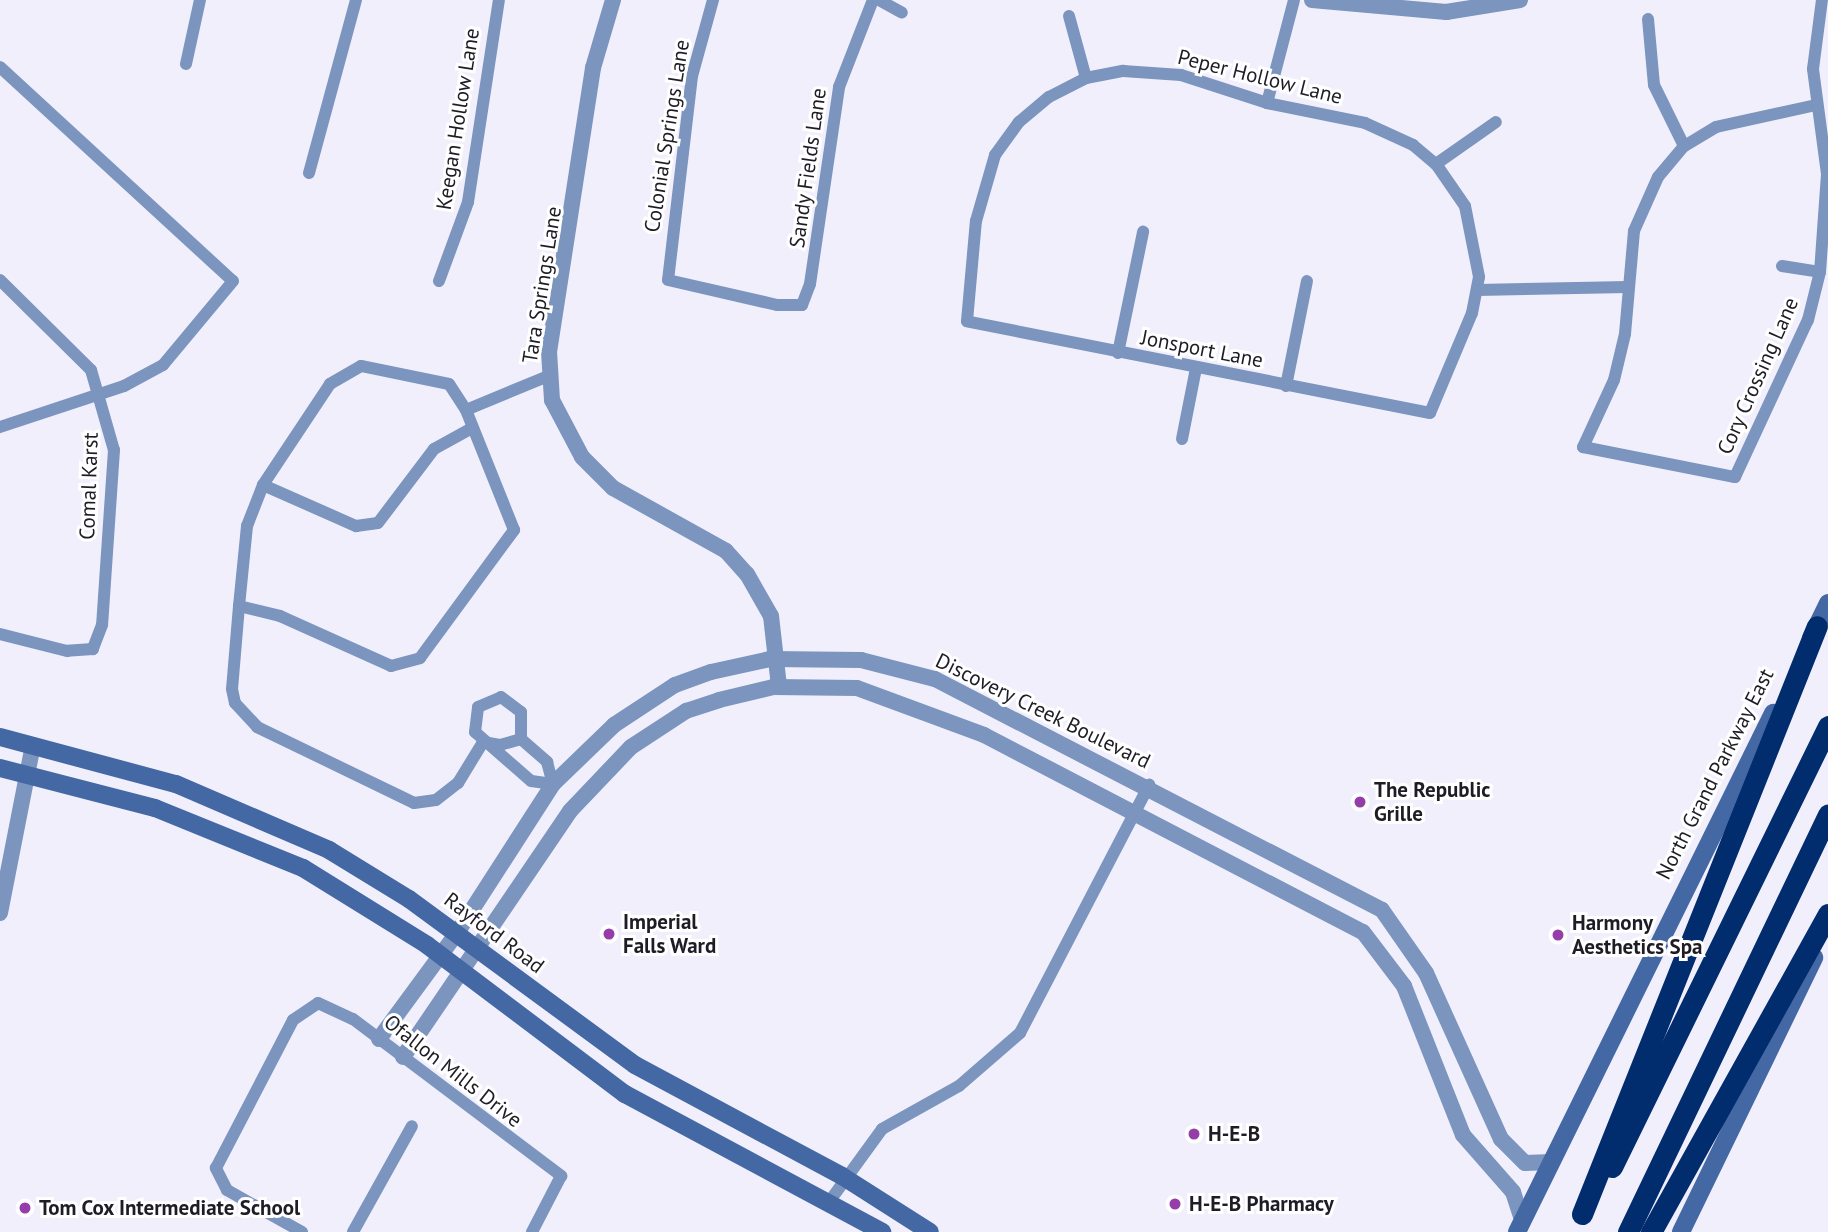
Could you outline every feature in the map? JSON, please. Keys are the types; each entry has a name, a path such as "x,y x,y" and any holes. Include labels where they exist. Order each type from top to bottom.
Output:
{"highway":[{"path":"1578,1223 1817,626"},
{"path":"1578,1223 1627,1142 1828,726"},
{"path":"1628,1232 1828,814"},
{"path":"1651,1232 1828,914"}],"main road":[{"name":"North Grand Parkway East","path":"1519,1226 1828,603"},
{"name":"Rayford Road","path":"0,737 176,784 272,821 362,869 478,948 635,1065 842,1177 930,1232"},
{"path":"0,768 155,808 276,855 439,954 625,1094 882,1232"},
{"path":"1681,1232 1828,928"}],"street":[{"path":"186,64 200,0"},
{"path":"309,173 356,0"},
{"name":"Keegan Hollow Lane","path":"439,281 468,202 499,0"},
{"name":"Tara Springs Lane","path":"613,0 593,68 548,376 557,420 613,488 726,551 747,574 771,616 779,687"},
{"name":"Colonial Springs Lane","path":"713,0 692,76 668,280 802,305"},
{"name":"Sandy Fields Lane","path":"802,305 822,214 839,87 873,0"},
{"path":"879,0 902,13"},
{"path":"1267,103 1294,0"},
{"path":"1311,0 1446,12 1520,0"},
{"name":"Cory Crossing Lane","path":"1628,287 1614,380 1583,447 1735,477 1808,320 1820,272 1828,174 1816,105 1815,22 1822,0"},
{"path":"1069,16 1086,78"},
{"path":"1648,19 1654,85 1684,146"},
{"path":"0,67 233,281 163,365 102,393 0,427"},
{"name":"Peper Hollow Lane","path":"967,321 976,220 995,155 1018,122 1086,78 1155,71 1267,103 1388,131 1436,164 1473,230 1476,290 1430,413"},
{"path":"1476,290 1628,287 1643,205 1684,146 1754,114 1816,105"},
{"path":"1436,164 1496,122"},
{"path":"1118,352 1143,232"},
{"path":"1782,266 1820,272"},
{"name":"Comal Karst","path":"0,280 77,350 102,393 114,450 102,625 93,649 67,651 0,634"},
{"path":"1286,386 1307,281"},
{"name":"Jonsport Lane","path":"967,321 1430,413"},
{"path":"239,606 280,616 391,666 420,658 514,530 467,410 440,379 350,367 330,384 263,485 247,526 239,606 233,696 238,712 257,727 414,803 436,800 458,783 483,741"},
{"path":"1182,439 1196,368"},
{"path":"467,410 548,376"},
{"path":"263,485 356,526 378,523 434,449 472,428"},
{"name":"Discovery Creek Boulevard","path":"379,1038 457,933 553,784 614,725 675,685 777,659 890,666 998,710 1149,785 1382,910 1426,973 1501,1139 1525,1163 1551,1162"},
{"path":"403,1057 579,799 631,747 686,711 779,687 883,693 984,735 1135,810 1363,932 1404,986 1463,1136 1513,1192 1519,1226"},
{"path":"553,784 547,762 521,738 521,712 501,697 478,707 473,720 483,741 531,781 553,784 579,799"},
{"path":"984,735 998,710"},
{"path":"483,741 500,745 521,738"},
{"path":"0,913 33,745"},
{"path":"829,1202 842,1177 882,1129 959,1086 1020,1033 1149,785"},
{"name":"Ofallon Mills Drive","path":"302,1232 219,1180 219,1155 293,1020 318,1003 331,1004 379,1038 561,1176 532,1232"},
{"path":"353,1232 412,1126"}],"place":[{"name":"The Republic Grille","path":"1360,802"},
{"name":"Imperial Falls Ward","path":"609,934"},
{"name":"Harmony Aesthetics Spa","path":"1558,935"},
{"name":"H-E-B","path":"1194,1134"},
{"name":"H-E-B Pharmacy","path":"1175,1204"},
{"name":"Tom Cox Intermediate School","path":"25,1208"}]}
